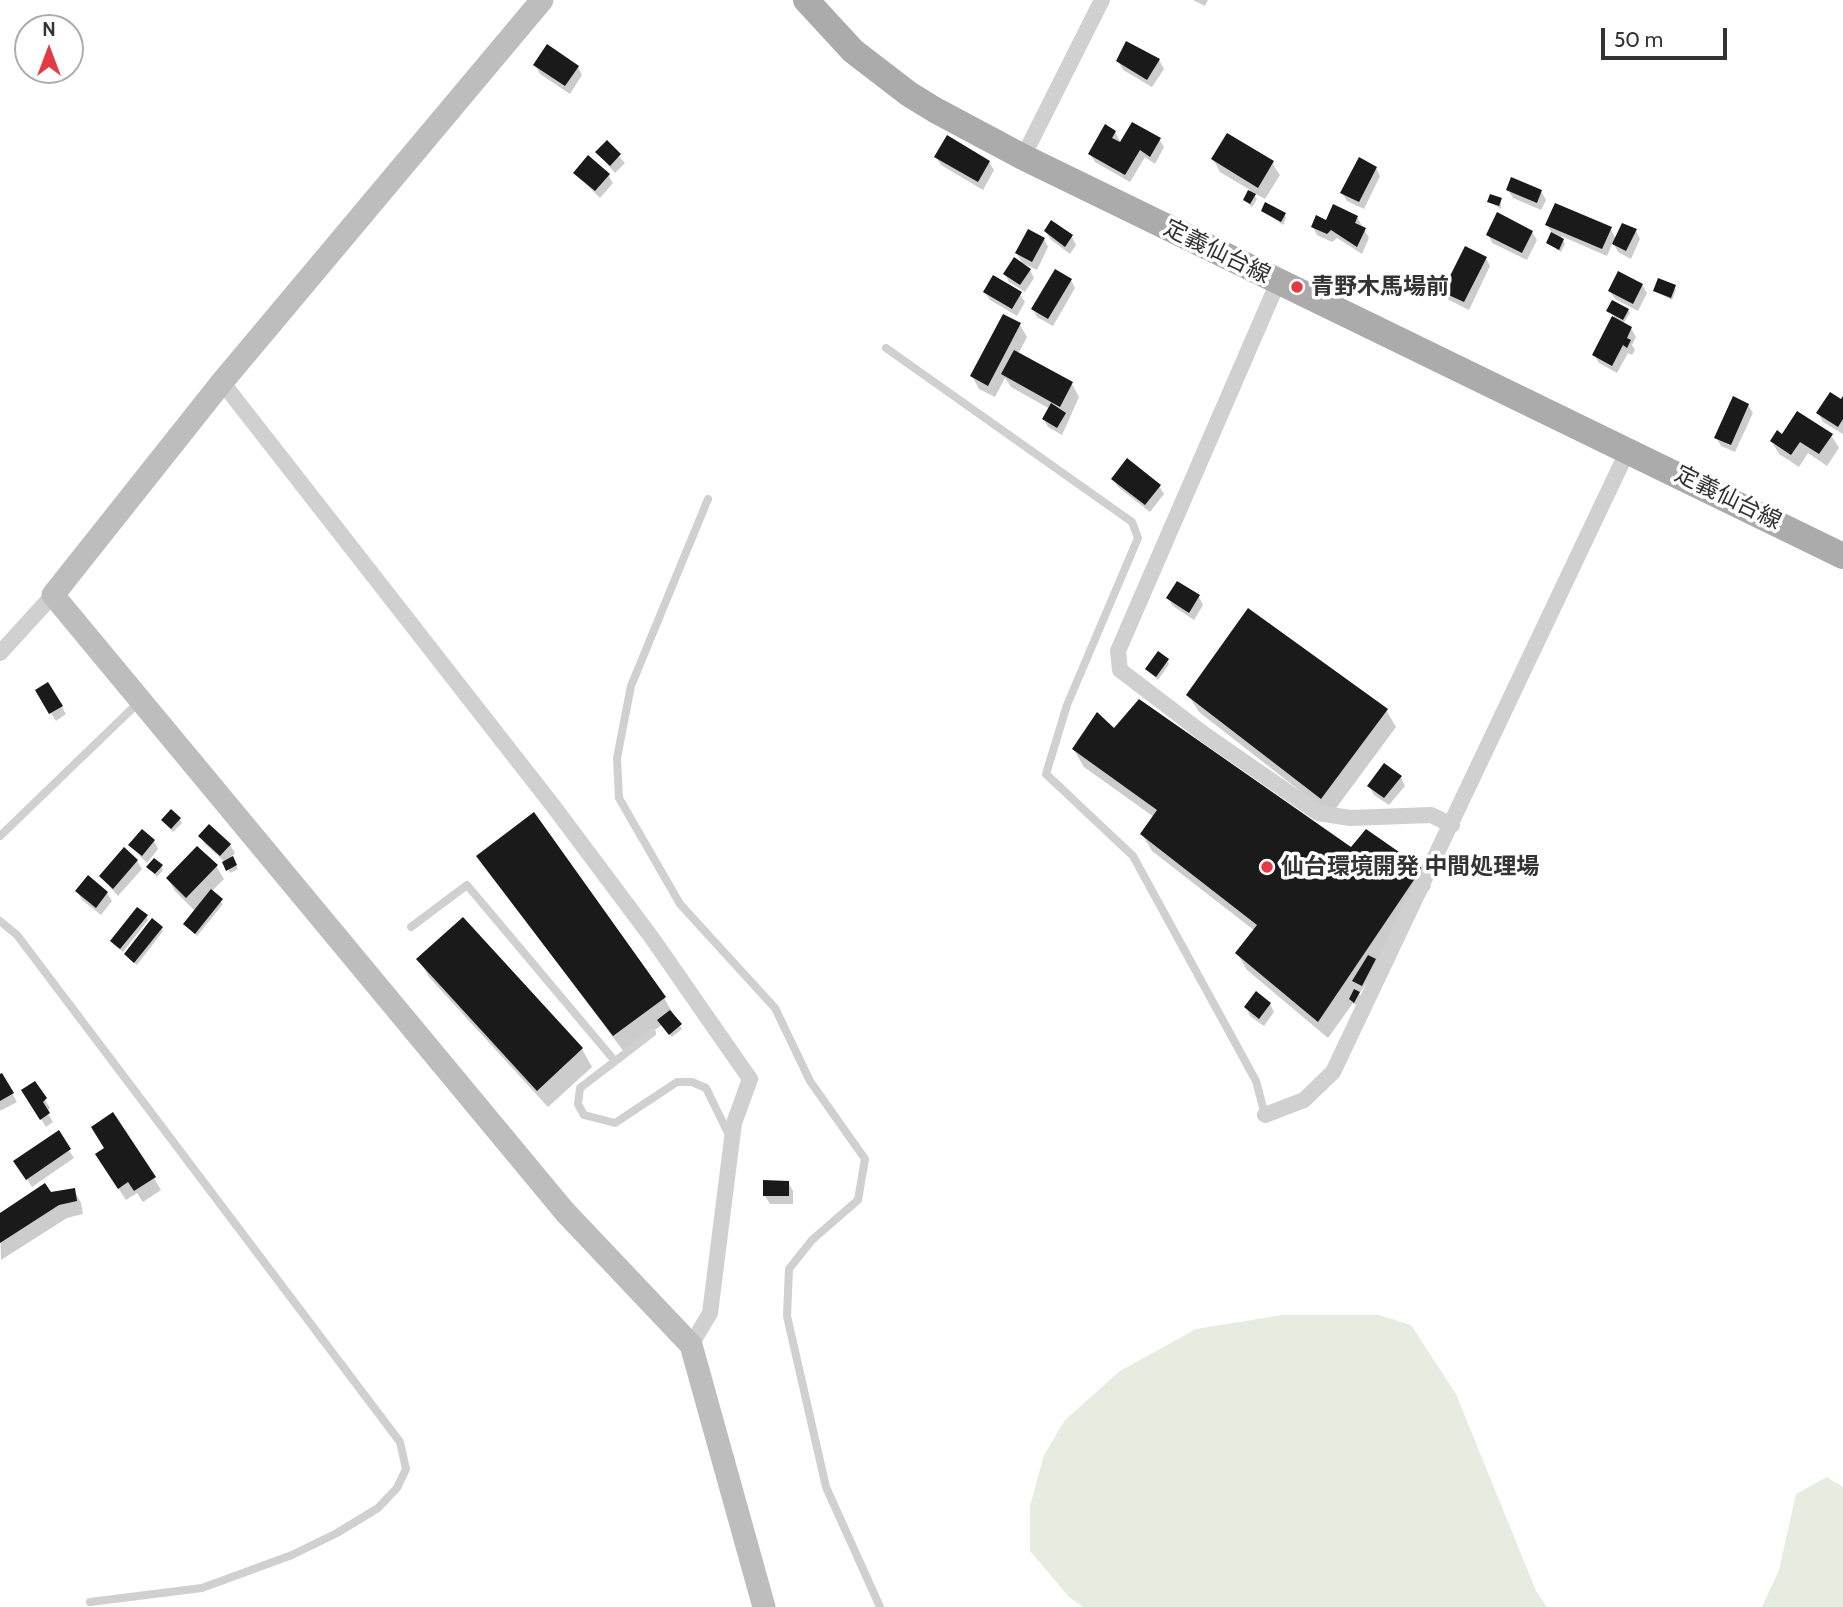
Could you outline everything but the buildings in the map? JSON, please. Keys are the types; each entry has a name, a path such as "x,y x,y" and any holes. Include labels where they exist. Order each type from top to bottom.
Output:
{"main road":[{"name":"定義仙台線","path":"806,0 853,51 909,94 1023,157 1843,556"}],"street":[{"path":"0,653 54,595 222,382 542,0"},
{"path":"1023,157 1102,0"},
{"path":"1278,282 1118,651 1121,670 1204,734 1318,813 1350,818 1431,815 1452,825"},
{"path":"222,382 554,807 652,938 750,1079 734,1123 731,1140 710,1313 691,1345"},
{"path":"1265,1115 1304,1100 1333,1072 1628,450"},
{"path":"54,595 565,1212 691,1345 764,1607"}],"lane":[{"path":"886,348 1132,522 1138,538 1067,705 1046,775 1133,856 1256,1081 1265,1115"},
{"path":"708,499 631,686 617,758 619,798 680,904 775,1008 810,1080 865,1159 858,1200 812,1240 789,1269 787,1316 826,1487 880,1607"},
{"path":"0,836 141,700"},
{"path":"411,927 467,886 614,1060"},
{"path":"0,921 17,935 401,1442 406,1469 397,1488 378,1508 337,1534 292,1555 202,1588 90,1602"},
{"path":"652,1033 580,1088 578,1104 584,1115 615,1123 677,1082 692,1082 706,1088 731,1140"}],"shaded area":[{"path":"1282,1315 1379,1315 1411,1325 1456,1394 1536,1591 1547,1607 1083,1607 1069,1597 1030,1551 1030,1506 1044,1455 1065,1420 1120,1371 1196,1329"},
{"path":"1827,1477 1843,1487 1843,1607 1762,1607 1779,1570 1796,1494"}],"place":[{"name":"青野木馬場前","path":"1297,287"},
{"name":"仙台環境開発 中間処理場","path":"1267,867"}]}
